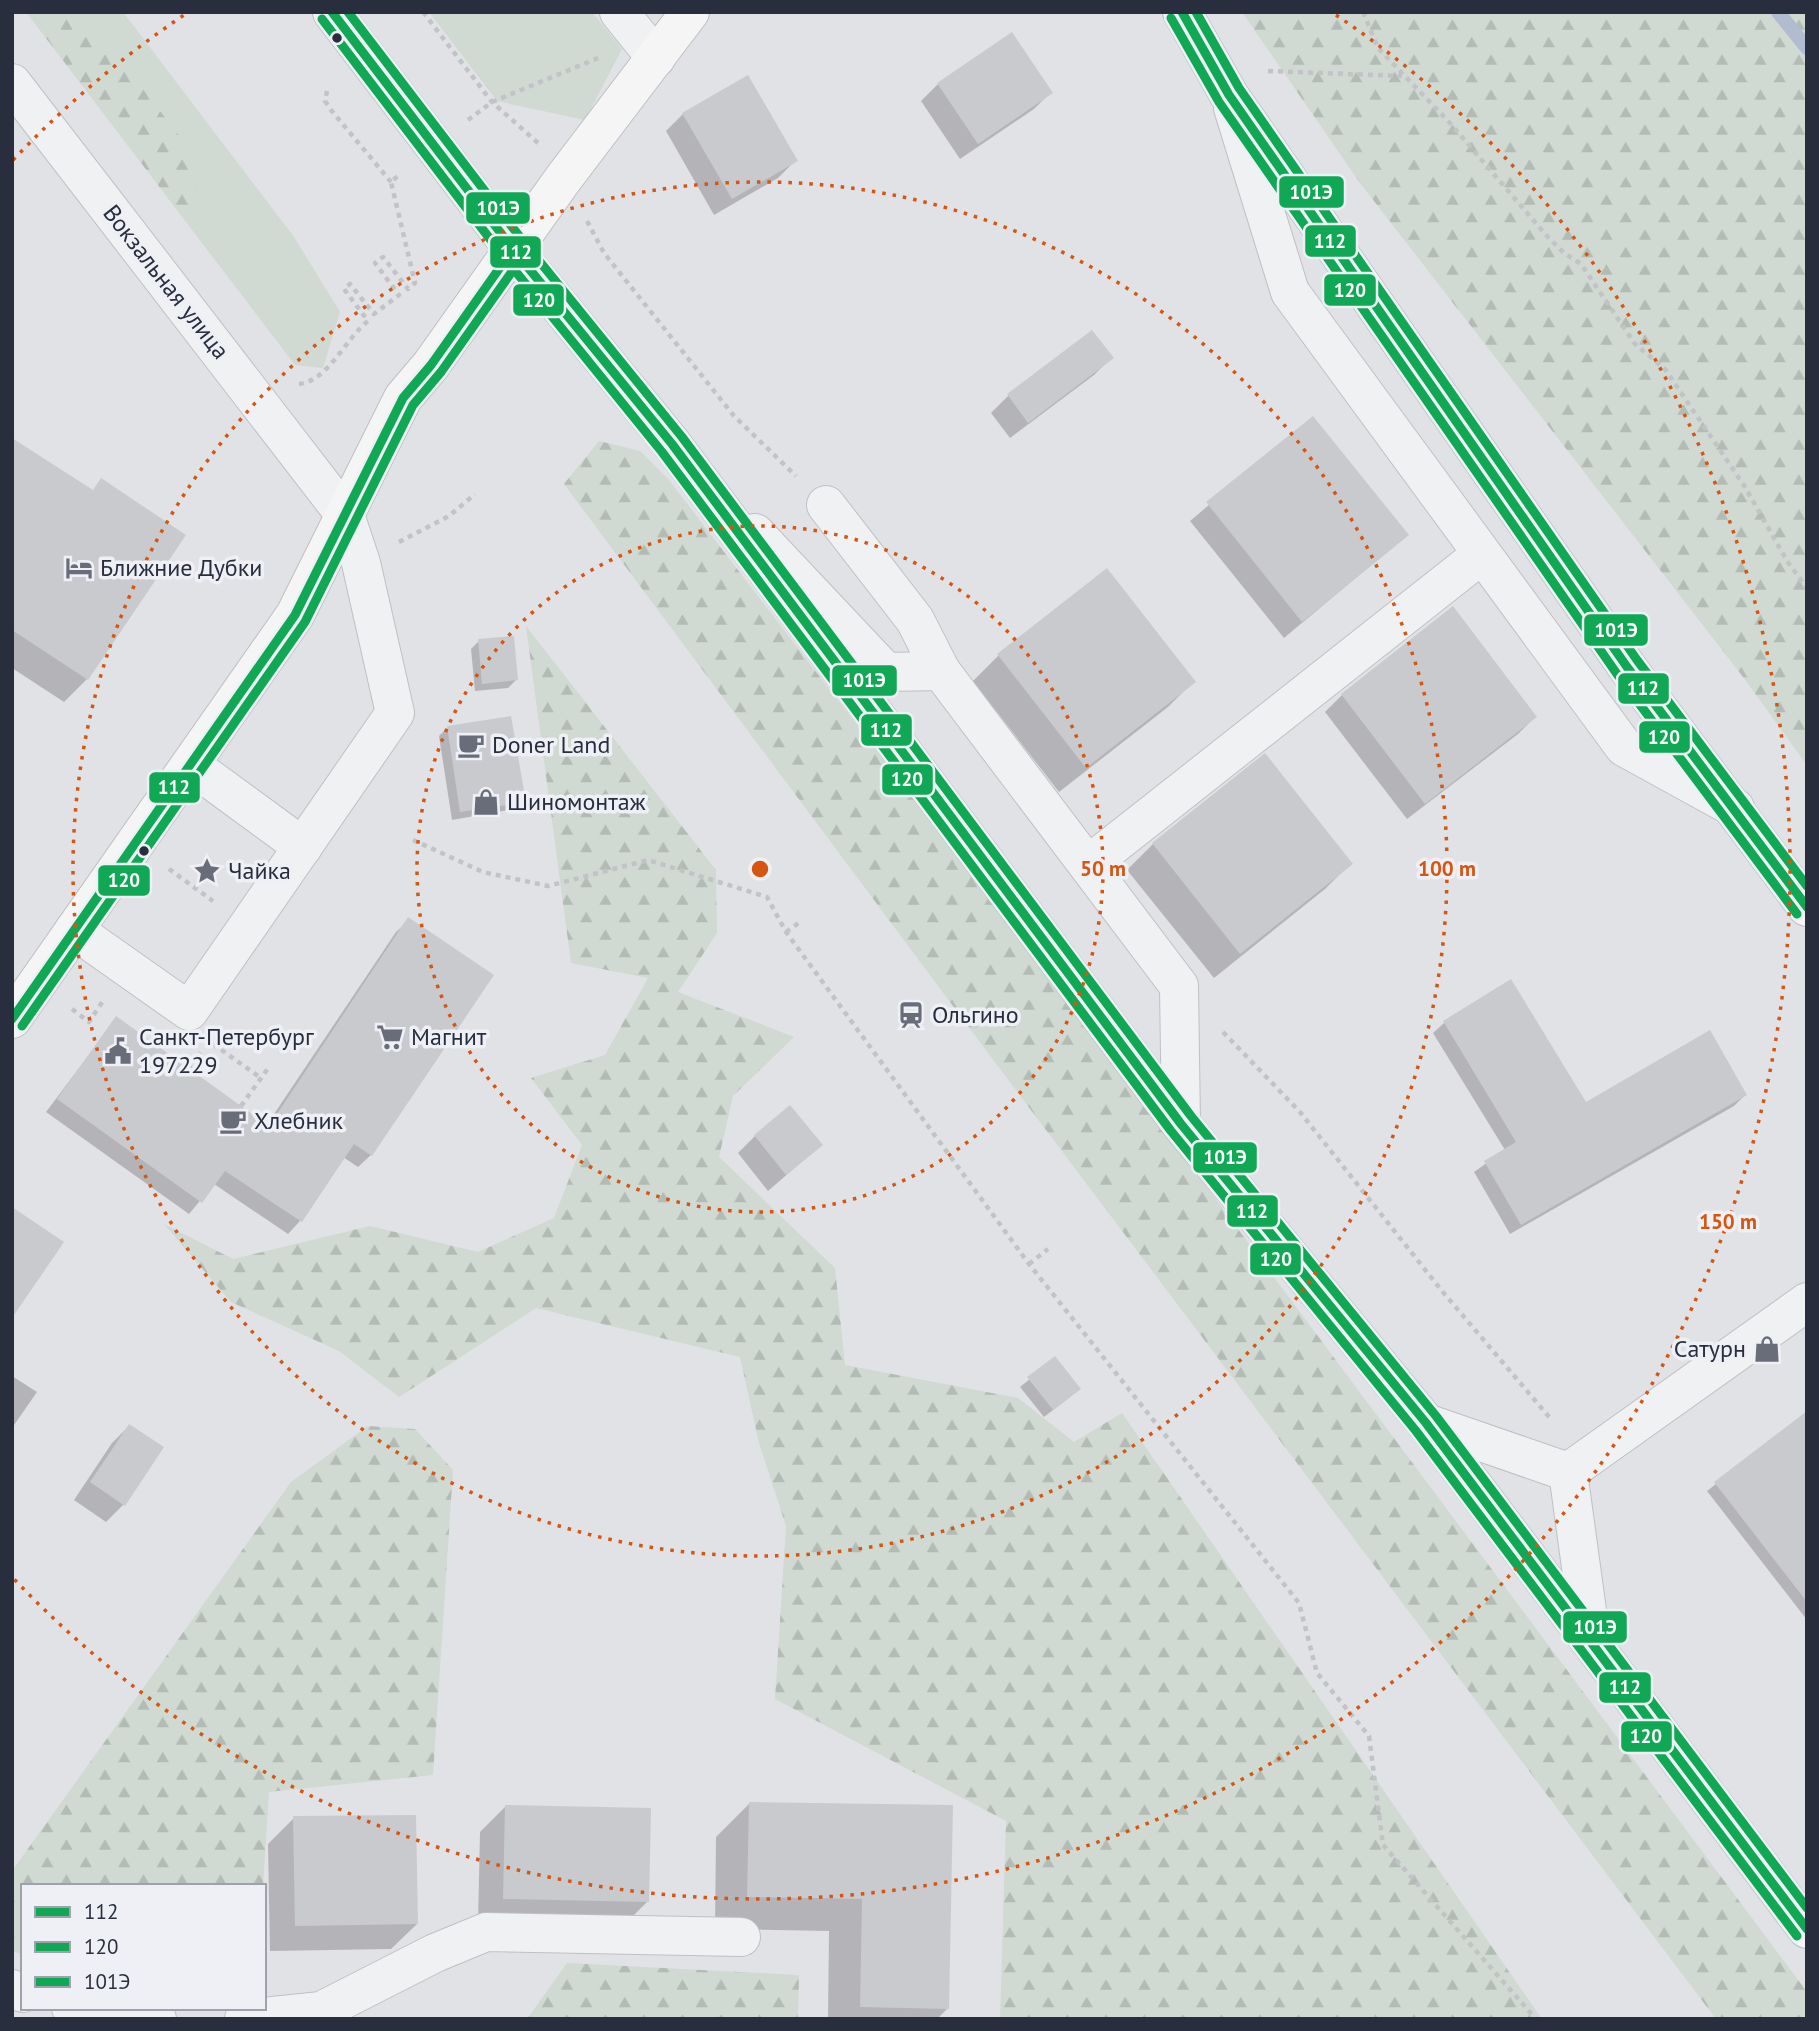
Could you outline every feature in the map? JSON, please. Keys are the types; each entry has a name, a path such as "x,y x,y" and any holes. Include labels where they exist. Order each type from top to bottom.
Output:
{"main road":[{"path":"332,12 513,250 672,444 1181,1124 1426,1423 1807,1929"},
{"path":"12,1019 295,615 403,398 431,365 513,250 639,37 690,12"},
{"path":"1182,12 1229,95 1627,667 1807,907"}],"street":[{"name":"Вокзальная улица","path":"12,83 345,515 361,563 395,713 189,1011 74,930"},
{"path":"1229,95 1290,292 1624,747 1735,808"},
{"path":"672,444 886,672 941,671"},
{"path":"826,505 915,620 941,671 1179,986 1181,1124"},
{"path":"1088,864 1481,555"},
{"path":"191,765 303,847"},
{"path":"1577,1466 1807,1302"},
{"path":"1426,1423 1577,1466"},
{"path":"1577,1466 1591,1640"},
{"path":"244,2019 321,2011 435,1954 486,1932 741,1937"},
{"path":"87,2010 157,2019"}],"path":[{"path":"423,12 492,102 539,145"},
{"path":"1363,12 1378,48 1449,121 1546,235 1593,278 1634,344 1665,369 1688,400 1807,588"},
{"path":"466,122 492,102 639,37"},
{"path":"1268,71 1403,76"},
{"path":"309,383 368,321 344,289 350,284 374,314 399,295 375,263 383,257 408,289 415,283 391,182 331,110 325,101 327,91"},
{"path":"391,182 400,174"},
{"path":"585,217 604,253 734,416 826,505"},
{"path":"361,563 449,516 475,494"},
{"path":"414,840 483,872 548,886 648,860 767,897 786,932 1029,1264 1299,1603 1317,1673 1369,1736 1383,1845 1536,2019"},
{"path":"162,864 248,926"},
{"path":"786,932 800,922"},
{"path":"1179,986 1300,1112 1443,1291 1577,1466"},
{"path":"71,1009 89,1022"},
{"path":"188,1069 199,1053"},
{"path":"241,1106 269,1067"},
{"path":"1029,1264 1048,1249"}],"green space":[{"path":"26,12 84,12 203,167 183,218"},
{"path":"84,12 123,12 294,237 340,312 323,368 295,365 183,218 202,167"},
{"path":"429,12 592,12 622,49 585,120 497,101"},
{"path":"1242,12 1807,12 1807,765 1743,677 1360,183"},
{"path":"599,441 640,451 669,480 1056,985 1807,1992 1807,2019 1716,2019 991,1057 564,484"},
{"path":"526,626 716,870 717,933 678,992 794,1037 733,1096 719,1157 835,1268 845,1365 1018,1398 1074,1442 1122,1413 1542,2019 1000,2019 1006,1821 775,1699 786,1526 759,1443 740,1357 536,1308 399,1397 339,1351 231,1302 164,1224 233,1259 370,1226 478,1252 554,1218 582,1145 531,1078 605,1055 648,978 571,963"},
{"path":"368,1426 415,1429 453,1470 433,1775 269,1792 263,1884 21,1884 21,1954 12,1951 12,1871 291,1482"},
{"path":"567,1963 799,1975 798,2019 527,2019"}],"building":[{"path":"1012,32 1053,93 978,144 937,83"},
{"path":"748,75 798,161 732,199 682,113"},
{"path":"1092,330 1114,358 1028,423 1007,394"},
{"path":"1313,416 1409,535 1302,622 1206,502"},
{"path":"12,438 93,490 101,478 186,535 88,680 12,630"},
{"path":"1107,568 1196,682 1086,768 997,654"},
{"path":"1453,606 1537,717 1425,804 1341,694"},
{"path":"514,636 518,680 482,684 478,639"},
{"path":"511,716 526,802 460,812 447,726"},
{"path":"1265,753 1353,864 1240,954 1152,843"},
{"path":"408,917 494,975 372,1156 354,1144 302,1222 225,1171 202,1203 57,1099 116,1016 269,1126"},
{"path":"1511,979 1586,1102 1710,1030 1747,1095 1521,1225 1484,1161 1516,1142 1443,1021"},
{"path":"790,1105 823,1145 786,1175 754,1135"},
{"path":"12,1207 64,1242 12,1318"},
{"path":"1055,1356 1081,1389 1053,1410 1027,1377"},
{"path":"1807,1411 1807,1602 1714,1482"},
{"path":"129,1424 164,1447 125,1506 90,1482"},
{"path":"749,1802 953,1805 949,2009 860,2007 862,1899 747,1897"},
{"path":"505,1805 651,1808 649,1902 503,1899"},
{"path":"416,1815 418,1924 295,1926 293,1816"}],"waterway":[{"path":"1778,12 1807,48"}],"transit line":[{"name":"112","path":"332,12 513,249 672,444 1181,1124 1426,1423 1807,1929"},
{"name":"101Э","path":"348,12 523,241 682,437 1191,1116 1436,1416 1807,1908"},
{"name":"112","path":"1182,12 1229,95 1627,667 1807,907"},
{"name":"101Э","path":"1196,12 1239,88 1637,660 1807,886"},
{"name":"120","path":"1171,18 1219,102 1617,674 1797,914"},
{"name":"120","path":"322,19 503,256 662,452 1171,1131 1416,1431 1797,1936"},
{"name":"112","path":"12,1019 295,615 403,398 431,365 513,249"},
{"name":"120","path":"22,1026 305,622 413,405 441,372 523,256"}],"place":[{"name":"Ближние Дубки","path":"79,568"},
{"name":"Doner Land","path":"471,745"},
{"name":"Шиномонтаж","path":"486,802"},
{"name":"Чайка","path":"207,871"},
{"name":"Ольгино","path":"911,1015"},
{"name":"Магнит","path":"390,1037"},
{"name":"Санкт-Петербург 197229","path":"118,1051"},
{"name":"Хлебник","path":"233,1121"},
{"name":"Сатурн","path":"1767,1349"}]}
